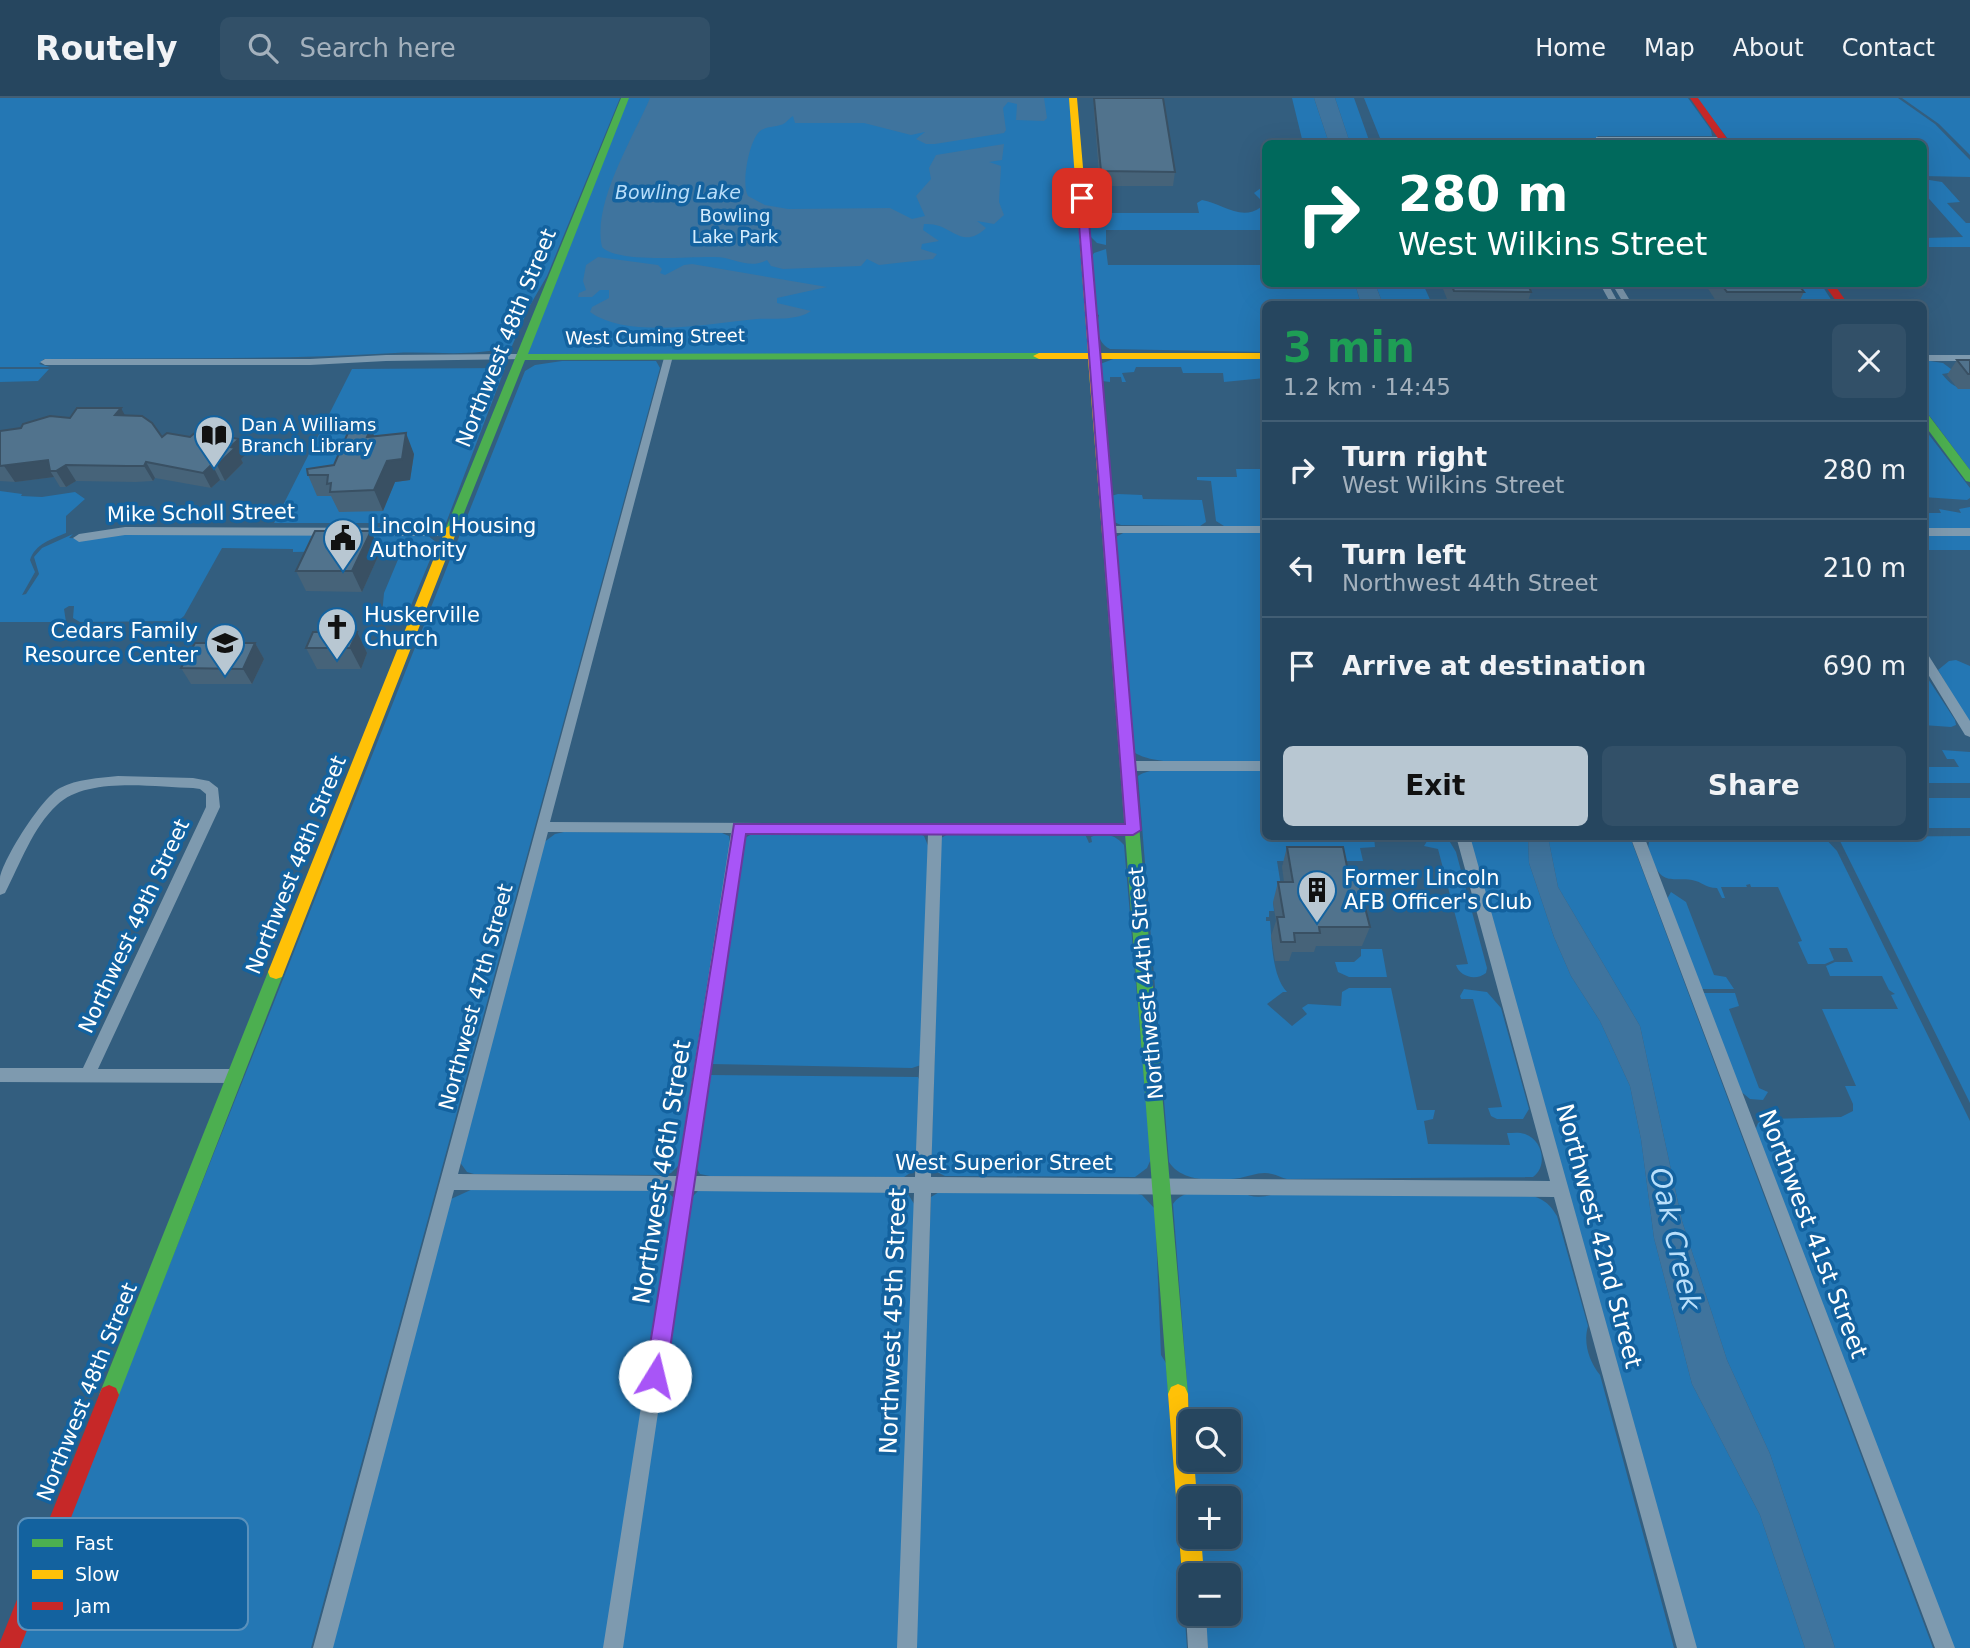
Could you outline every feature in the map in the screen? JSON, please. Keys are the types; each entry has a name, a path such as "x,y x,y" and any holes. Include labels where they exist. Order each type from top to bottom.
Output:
{"street":[{"name":"Northwest 48th Street","path":"60,1518 450,532 625,98"},
{"name":"Northwest 44th Street","path":"1073,98 1192,1563"},
{"path":"1694,98 1724,140"},
{"path":"1599,139 1662,140"},
{"name":"West Cuming Street","path":"45,362 310,362 386,358 668,356 1262,356"},
{"name":"Northwest 47th Street","path":"323,1648 668,356"},
{"path":"1927,358 1970,358"},
{"path":"1927,420 1970,478"},
{"path":"1108,530 1262,530"},
{"name":"Mike Scholl Street","path":"79,538 125,531 450,532"},
{"path":"1927,532 1970,532"},
{"path":"1927,662 1970,732"},
{"path":"1128,766 1262,766"},
{"name":"Northwest 49th Street","path":"0,889 47,806 66,789 99,783 193,783 204,785 213,792 213,807 87,1076"},
{"path":"543,827 1133,830"},
{"name":"Northwest 46th Street","path":"613,1648 739,828"},
{"name":"Northwest 45th Street","path":"907,1648 935,829"},
{"name":"Northwest 42nd Street","path":"1465,840 1687,1648"},
{"name":"Northwest 41st Street","path":"1639,840 1945,1648"},
{"path":"0,1075 235,1076"},
{"name":"West Superior Street","path":"448,1182 1560,1189"},
{"name":"Northwest 48th Street","path":"9,1648 18,1625"},
{"path":"1197,1626 1198,1648"}],"green space":[{"path":"0,98 620,98 547,276 529,307 512,346 469,353 44,359 39,364 50,367 0,367"},
{"name":"Bowling Lake Park","path":"625,98 1073,98 1095,355 521,357"},
{"path":"1292,98 1314,98 1328,140 1302,139"},
{"path":"1335,98 1354,98 1369,140 1349,140"},
{"path":"1364,98 1688,98 1711,130 1712,136 1597,136 1601,140 1381,140"},
{"path":"1697,98 1898,98 1935,124 1970,160 1970,177 1927,176 1927,140 1729,140"},
{"path":"1902,98 1970,98 1970,155 1939,124"},
{"path":"1927,180 1942,182 1960,202 1947,203 1966,223 1970,223 1970,247 1927,247 1927,238 1963,237 1927,196"},
{"path":"1262,187 1262,230 1106,230 1106,245 1097,243 1089,235 1088,206 1092,203 1097,203 1099,209 1105,213 1199,213 1197,203 1202,200 1246,213 1261,207 1261,200 1254,193"},
{"path":"1106,249 1108,265 1262,265 1262,287 1356,287 1360,301 1262,301 1262,352 1110,349 1102,343 1098,335 1099,315 1095,313 1090,259 1094,253"},
{"path":"1376,287 1424,287 1431,301 1382,301"},
{"path":"1782,287 1823,287 1832,301 1792,301"},
{"path":"1116,358 1262,358 1262,378 1224,382 1223,373 1183,373 1181,367 1136,367 1134,372 1122,373 1126,382 1122,382 1121,377 1110,377 1110,382 1102,381 1100,364"},
{"path":"562,361 656,361 660,368 311,1648 17,1648 24,1630 248,1630 248,1518 69,1518 525,371 535,365"},
{"path":"1927,361 1943,363 1955,372 1942,374 1948,381 1957,387 1970,389 1970,470 1927,412"},
{"path":"505,368 446,523 274,523 352,369"},
{"path":"0,369 49,369 38,381 0,382"},
{"path":"1927,432 1970,488 1970,498 1927,497"},
{"path":"1236,469 1262,469 1262,526 1224,526 1216,521 1211,481 1197,480 1197,477 1237,477"},
{"path":"0,491 42,497 75,492 85,499 66,516 66,533 45,543 32,554 30,560 35,572 22,595 26,594 39,574 34,557 42,548 73,534 69,538 88,539 108,535 427,535 437,543 407,615 398,621 382,615 384,593 402,550 293,552 293,549 222,548 184,616 178,621 80,622 73,618 74,606 69,606 64,609 66,622 0,622"},
{"path":"1142,495 1143,499 1202,500 1206,522 1200,526 1121,525 1114,522 1111,496"},
{"path":"1970,507 1970,528 1927,528 1927,513 1941,513 1939,509 1961,513 1959,509"},
{"path":"1125,532 1262,533 1262,762 1177,762 1144,757 1134,752 1114,538"},
{"path":"1927,535 1970,535 1970,550 1927,550"},
{"path":"1956,660 1970,666 1970,724 1938,670 1949,661"},
{"path":"1927,677 1955,720 1956,725 1927,725"},
{"path":"1942,750 1970,752 1970,783 1927,783 1927,767 1959,767 1954,759 1947,759"},
{"path":"1262,768 1262,840 1374,840 1375,847 1360,848 1363,861 1277,861 1283,899 1273,902 1274,911 1269,911 1266,921 1270,921 1278,977 1287,992 1267,1004 1292,1026 1307,1014 1302,1008 1308,1004 1341,1006 1342,992 1349,988 1391,988 1417,1110 1435,1110 1433,1119 1424,1121 1428,1144 1510,1145 1507,1133 1525,1134 1536,1142 1541,1154 1541,1166 1533,1177 1287,1179 1264,1173 1211,1180 1182,1174 1169,1162 1138,776 1161,769"},
{"path":"1927,798 1970,798 1970,828 1927,828"},
{"path":"722,833 729,836 682,1162 671,1173 474,1174 467,1172 459,1161 543,843 555,834"},
{"path":"754,833 918,833 924,836 929,848 921,1065 912,1068 710,1064 741,840"},
{"path":"950,833 1085,834 1089,843 1092,842 1091,837 1105,834 1113,836 1124,845 1151,1159 1147,1168 1135,1177 945,1176 931,1169 941,838"},
{"path":"1927,836 1970,836 1970,1103 1839,840 1927,840"},
{"path":"1428,840 1445,840 1450,842 1456,852 1487,968 1486,973 1478,977 1465,975 1456,965 1468,964 1438,849 1424,846"},
{"path":"1470,840 1528,840 1529,863 1554,937 1571,976 1600,1021 1630,1086 1641,1139 1654,1238 1692,1384 1760,1515 1805,1648 1695,1648"},
{"path":"1549,840 1631,840 1933,1648 1835,1648 1770,1454 1727,1360 1682,1221 1640,1026 1558,887"},
{"path":"1827,840 1837,851 1970,1121 1970,1648 1953,1648 1755,1131 1758,1123 1765,1119 1841,1117 1853,1111 1853,1104 1845,1086 1856,1086 1822,1009 1898,1009 1891,995 1895,994 1889,990 1882,976 1830,976 1826,966 1835,962 1853,962 1847,948 1829,948 1834,960 1825,964 1808,964 1798,942 1802,941 1778,887 1751,887 1750,884 1746,885 1747,887 1721,887 1725,898 1722,898 1717,888 1692,880 1670,879 1661,875 1649,853 1649,842"},
{"path":"1671,892 1686,902 1714,975 1726,977 1734,989 1701,989 1667,899"},
{"path":"1361,949 1382,949 1387,977 1349,977 1338,972 1335,962 1354,962 1361,956"},
{"path":"1464,989 1487,992 1501,1008 1529,1109 1523,1119 1497,1119 1491,1116 1488,1108 1502,1107 1473,999 1461,999 1460,996"},
{"path":"1702,993 1735,993 1739,1006 1729,1009 1759,1088 1768,1092 1763,1100 1750,1099 1739,1090"},
{"path":"709,1075 918,1077 921,1083 916,1169 904,1177 700,1174 693,1162 705,1079"},
{"path":"475,1188 664,1189 674,1198 604,1648 330,1648 451,1199"},
{"path":"698,1191 903,1191 916,1207 899,1648 620,1648 686,1203"},
{"path":"941,1191 1129,1192 1142,1195 1155,1209 1161,1355 1166,1363 1181,1563 1178,1563 1178,1626 1185,1626 1187,1648 913,1648 931,1197"},
{"path":"1240,1191 1260,1197 1281,1192 1521,1193 1538,1198 1550,1206 1557,1216 1588,1326 1588,1352 1600,1375 1674,1648 1208,1648 1206,1626 1241,1626 1241,1563 1201,1563 1200,1549 1241,1549 1241,1486 1194,1486 1193,1472 1241,1472 1241,1409 1189,1409 1173,1204 1186,1194"}],"water":[{"name":"Bowling Lake","path":"650,98 1044,98 1047,118 1044,121 1016,120 1017,104 1008,102 1003,108 1006,130 1004,133 935,144 926,144 916,139 925,132 911,135 864,123 795,123 793,116 782,125 762,130 755,137 747,163 745,182 748,196 765,205 788,209 890,208 912,219 925,216 916,196 931,179 929,168 936,155 1004,144 1002,160 989,162 1001,166 999,202 1004,215 994,224 977,221 986,228 977,235 963,237 942,227 924,224 923,230 939,241 922,244 921,249 937,254 933,259 879,265 867,259 861,266 783,269 771,266 767,260 754,264 715,257 623,256 602,247 600,230 608,191"},
{"path":"1314,98 1335,98 1349,140 1328,140"},
{"name":"Bowling Lake","path":"598,257 658,265 662,269 660,273 665,275 692,264 827,287 777,298 777,303 811,311 792,318 648,328 607,321 590,312 592,307 609,298 609,290 600,290 592,297 578,297 579,293 586,290 583,281 586,265"},
{"path":"1356,287 1376,287 1382,301 1360,301"},
{"name":"Oak Creek","path":"1528,840 1549,840 1558,887 1640,1026 1682,1221 1727,1360 1770,1454 1835,1648 1805,1648 1760,1515 1692,1384 1654,1238 1641,1139 1630,1086 1600,1021 1571,976 1554,937 1529,863"}],"building":[{"path":"1094,98 1163,98 1175,172 1101,171"},
{"path":"1452,287 1529,287 1531,292 1454,291"},
{"path":"1723,287 1800,287 1804,292 1727,292"},
{"path":"1957,360 1970,360 1970,374 1968,374"},
{"path":"77,408 121,408 115,415 142,416 152,423 162,437 167,433 190,437 197,431 239,439 230,447 235,448 217,465 212,464 203,473 146,462 144,466 66,465 56,471 50,471 48,460 0,466 0,431 21,428 23,424 50,416 70,418"},
{"path":"350,428 371,428 367,437 406,433 402,459 387,461 374,490 330,492 328,475 308,475 307,469 334,465"},
{"path":"315,531 371,531 352,571 296,571"},
{"path":"313,632 357,632 350,648 306,648"},
{"path":"195,643 255,643 243,669 181,668"},
{"name":"Former Lincoln AFB Officer's Club","path":"1287,847 1343,847 1349,876 1357,876 1370,927 1319,927 1320,933 1294,933 1295,942 1281,942 1277,917 1284,917 1278,882 1293,882"}],"traffic: fast":[{"path":"452,528 625,98"},
{"path":"521,357 1039,356"},
{"path":"1927,420 1970,478"},
{"path":"1108,534 1178,1394"},
{"path":"109,1395 276,972"}],"traffic: slow":[{"path":"1073,98 1108,534"},
{"path":"1039,356 1262,356"},
{"path":"276,972 452,528"},
{"path":"1178,1394 1192,1563"}],"traffic: jam":[{"path":"1694,98 1724,140"},
{"path":"1831,287 1841,301"},
{"path":"60,1518 109,1395"},
{"path":"9,1648 18,1625"}],"place":[{"name":"Dan A Williams Branch Library","path":"214,469"},
{"name":"Lincoln Housing Authority","path":"343,572"},
{"name":"Huskerville Church","path":"337,661"},
{"name":"Cedars Family Resource Center","path":"225,677"},
{"name":"Former Lincoln AFB Officer's Club","path":"1317,924"}],"route":[{"path":"655,1376 739,828 1133,830 1082,198"}]}
